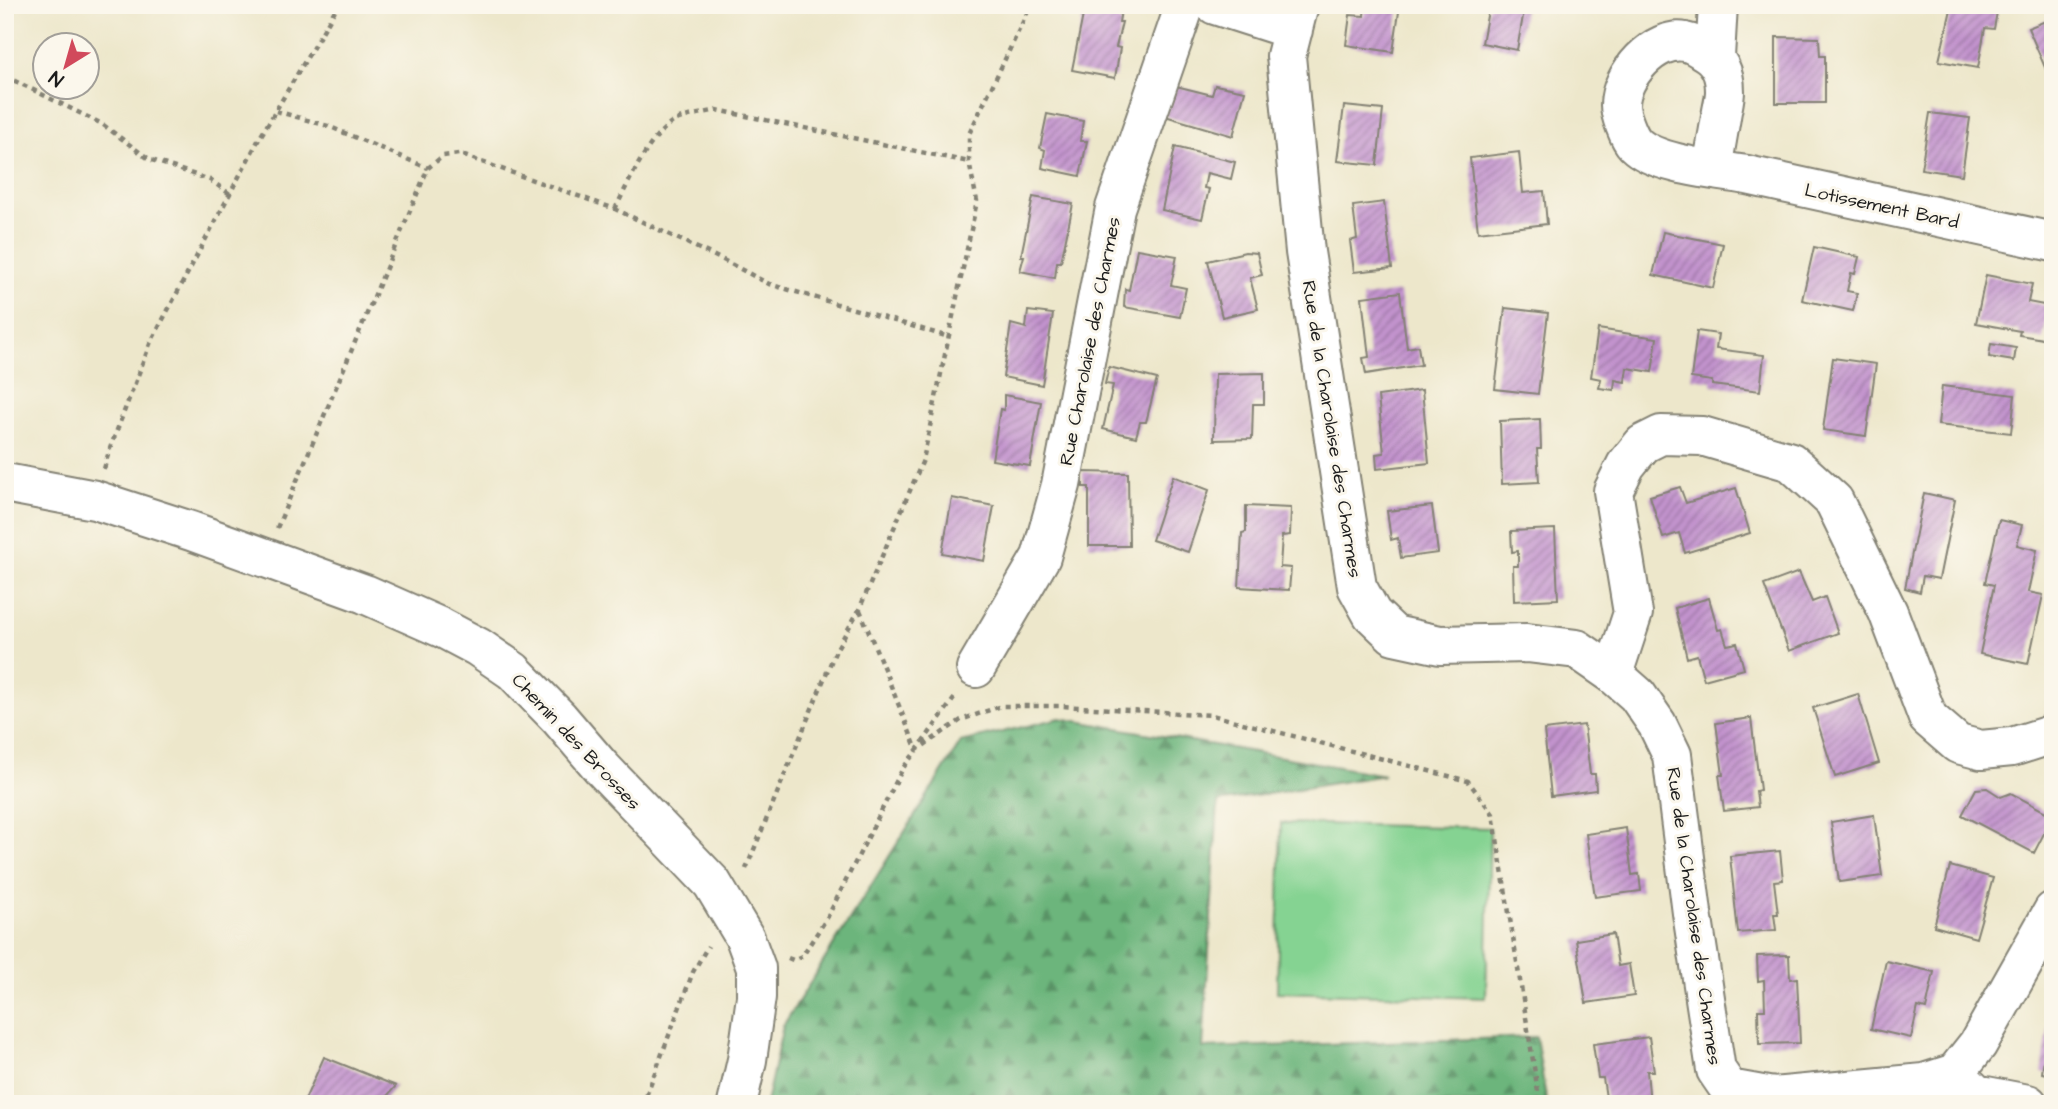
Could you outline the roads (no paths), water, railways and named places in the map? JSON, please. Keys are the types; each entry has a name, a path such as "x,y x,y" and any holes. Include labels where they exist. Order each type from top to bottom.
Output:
{"street":[{"name":"Rue Charolaise des Charmes","path":"976,668 1041,557 1061,485 1115,208 1185,5"},
{"path":"1215,5 1296,18"},
{"path":"1712,169 1725,92 1723,72 1714,57 1718,5"},
{"name":"Rue de la Charolaise des Charmes","path":"1296,18 1286,56 1305,252 1357,587 1372,614 1394,635 1440,645 1527,643 1577,649 1637,695 1657,724 1672,755 1716,1070 1729,1089 1773,1097 1924,1083 1955,1073"},
{"name":"Lotissement Bard","path":"1714,57 1689,42 1679,41 1658,46 1643,59 1626,80 1620,105 1625,126 1635,145 1664,161 1760,178 2053,242"},
{"path":"1612,674 1633,613 1613,491 1626,465 1643,444 1661,436 1702,436 1791,462 1834,502 1888,612 1928,718 1958,744 1981,750 2012,747 2053,734"},
{"name":"Chemin des Brosses","path":"5,483 95,500 191,531 365,594 442,628 478,647 513,671 712,883 737,924 756,968 756,997 747,1060 737,1104"},
{"path":"2028,1104 1976,1094 1955,1073 1978,1044 2053,911"}]}
